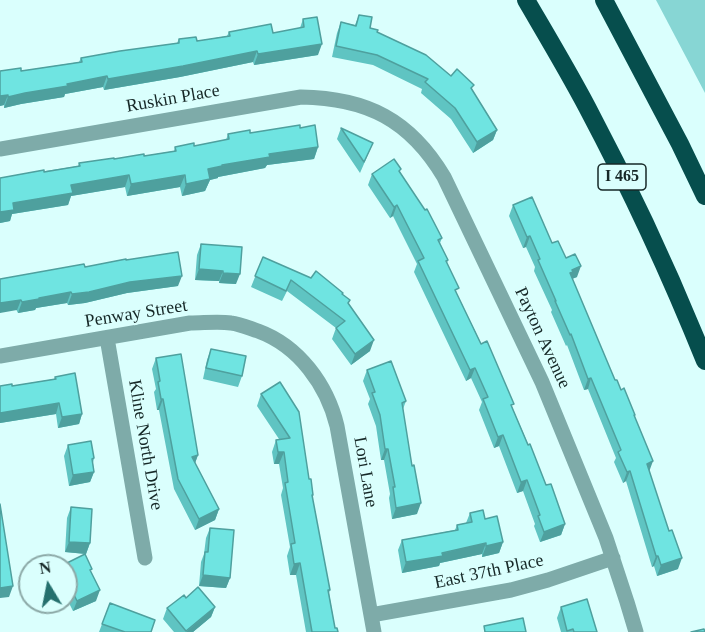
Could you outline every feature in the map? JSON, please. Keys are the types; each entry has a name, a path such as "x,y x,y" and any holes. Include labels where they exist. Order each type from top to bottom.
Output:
{"highway":[{"name":"I 465","path":"526,0 582,98 614,160 661,259 705,361"},
{"path":"604,0 705,196"}],"street":[{"name":"Ruskin Place","path":"0,149 302,97 324,97 354,103"},
{"name":"Payton Avenue","path":"354,103 368,107 403,128 426,150 444,177 542,382 613,558 636,632"},
{"name":"Penway Street","path":"0,357 190,323 232,323 249,327 276,341"},
{"name":"Kline North Drive","path":"107,338 145,558"},
{"name":"Lori Lane","path":"276,341 298,357 314,374 333,410 374,632"},
{"name":"East 37th Place","path":"371,615 511,590 613,558"}],"shaded area":[{"path":"656,0 705,0 705,93"}],"building":[{"path":"359,15 372,17 370,28 426,55 451,76 457,69 474,85 471,88 497,130 477,142 455,108 425,82 428,79 377,55 336,46 341,22 356,26"},
{"path":"317,17 322,44 258,54 257,51 108,79 107,76 8,97 8,95 0,96 0,71 21,68 21,71 82,62 81,58 179,43 179,39 196,37 197,41 230,36 229,32 271,24 273,33 304,27 303,19"},
{"path":"300,125 300,128 315,125 318,147 269,154 270,157 222,165 208,169 210,179 186,184 185,175 131,184 129,175 71,185 73,193 13,203 14,210 0,212 0,178 80,166 79,163 176,151 175,147 229,139 228,134"},
{"path":"341,128 373,143 364,162"},
{"path":"394,159 401,169 399,171 425,210 427,209 442,238 438,240 459,288 455,290 481,344 487,341 514,404 511,405 528,445 530,444 546,485 551,484 565,524 544,532 527,480 521,482 503,435 498,437 483,399 488,397 475,368 470,370 418,261 424,258 397,205 394,207 372,174"},
{"path":"532,197 552,243 558,241 566,258 575,254 581,266 570,273 615,380 621,390 624,388 635,415 653,461 647,464 669,531 672,530 682,558 661,565 656,556 630,471 627,472 618,452 621,450 591,378 588,379 538,260 540,259 513,205"},
{"path":"201,244 242,247 240,274 199,269"},
{"path":"178,252 182,276 130,282 89,292 72,294 71,292 22,302 21,300 0,303 0,279 84,264 85,267"},
{"path":"263,257 311,278 316,271 350,300 348,303 374,340 355,354 336,328 345,321 291,280 286,291 255,276"},
{"path":"211,349 246,356 242,376 206,368"},
{"path":"181,354 198,455 192,457 219,509 199,519 178,479 158,382 160,381 156,358"},
{"path":"391,361 406,401 402,403 412,466 414,465 421,503 396,508 393,487 395,487 388,449 385,449 380,415 372,393 375,392 367,370"},
{"path":"75,373 82,414 62,417 59,403 0,413 0,386 56,379 55,377"},
{"path":"280,382 299,412 330,590 328,590 335,628 338,632 312,632 300,563 294,564 291,544 295,543 285,483 288,482 284,452 278,452 276,440 290,438 261,394"},
{"path":"91,441 94,472 73,475 68,445"},
{"path":"0,504 13,586 0,588"},
{"path":"71,507 92,509 90,543 69,542"},
{"path":"483,510 485,519 497,516 503,542 486,546 486,543 442,553 443,556 406,562 402,540 458,530 457,525 472,522 470,513"},
{"path":"210,528 234,530 230,578 203,575"},
{"path":"85,554 100,590 78,601 78,558"},
{"path":"198,587 215,607 186,631 167,608 184,595 186,598"},
{"path":"587,599 597,632 574,632 573,629 567,631 561,607"},
{"path":"110,603 155,620 151,632 125,632 102,624"},
{"path":"523,618 526,632 485,632 484,626"}]}
